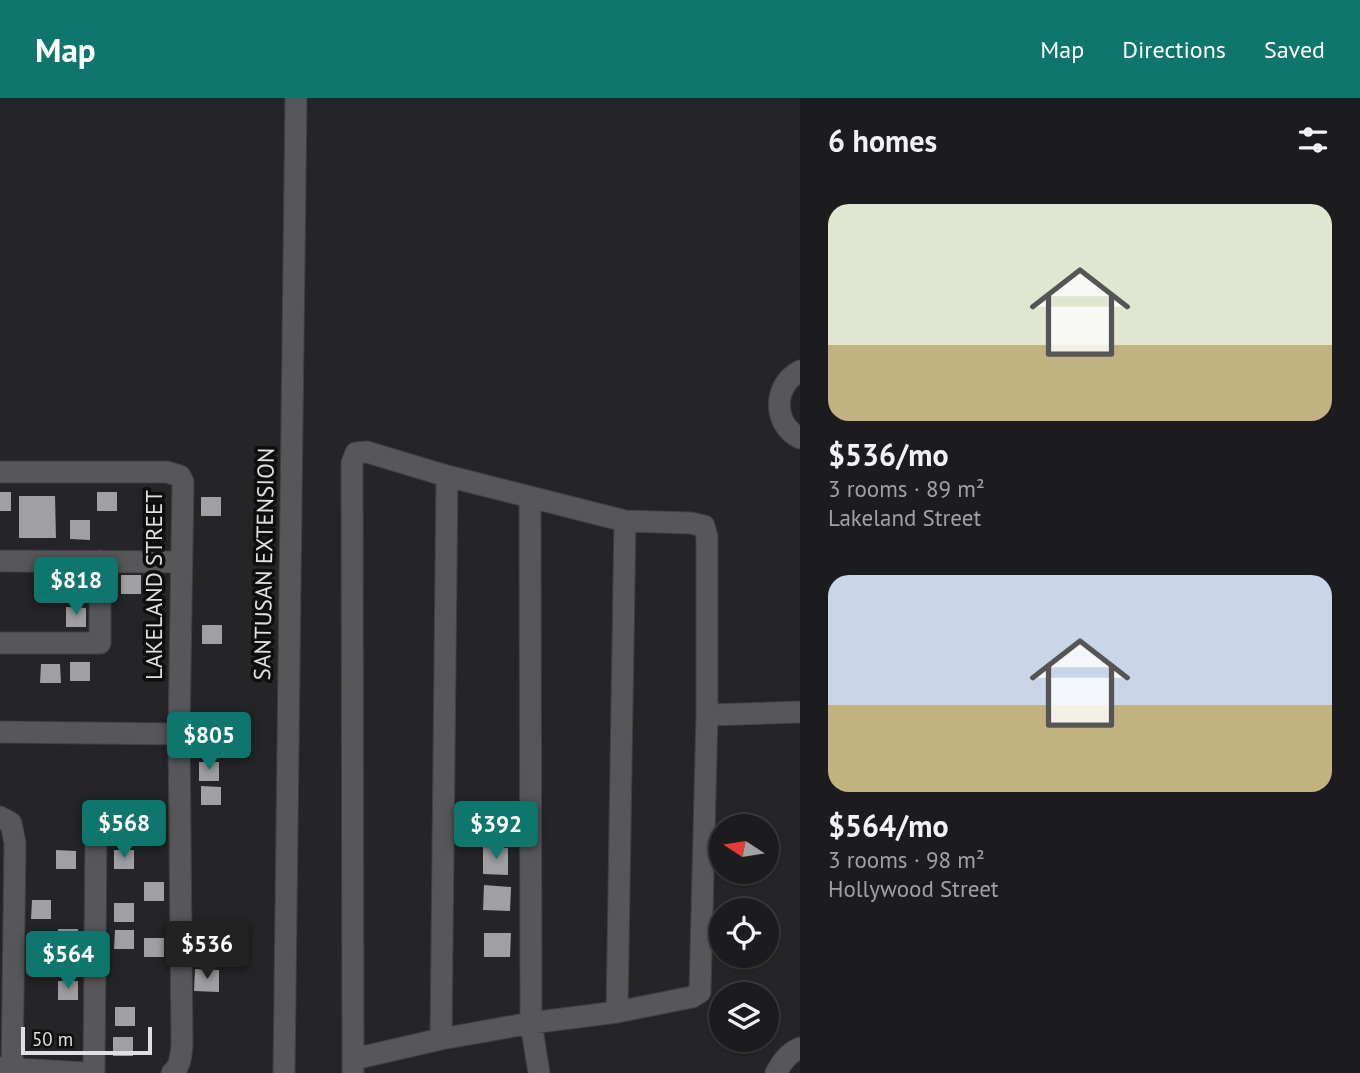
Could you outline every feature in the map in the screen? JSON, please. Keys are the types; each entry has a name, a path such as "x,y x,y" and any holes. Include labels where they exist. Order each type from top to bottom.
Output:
{"street":[{"name":"SANTUSAN EXTENSION","path":"285,1073 296,98"},
{"path":"800,371 785,383 778,405 786,426 800,438"},
{"path":"367,452 447,477 530,497 625,521 691,523 704,526 707,537 707,715 700,992 692,997 617,1012 531,1023 441,1040 353,1066 352,464 356,453 367,452"},
{"name":"LAKELAND STREET","path":"0,472 167,472 180,476 185,490 181,562 180,734 182,1044 181,1058 174,1072"},
{"path":"441,1040 447,477"},
{"path":"530,497 531,1023 539,1073"},
{"path":"617,1012 625,521"},
{"path":"0,561 181,562"},
{"path":"0,643 100,643 100,562"},
{"path":"707,715 800,712"},
{"path":"0,732 180,734"},
{"path":"0,817 12,823 14,832 8,1070 86,1073"},
{"path":"94,1073 96,827"},
{"path":"776,1073 781,1062 800,1048"}],"building":[{"path":"0,492 11,492 11,511 0,511"},
{"path":"97,492 117,492 117,511 97,511"},
{"path":"19,496 55,496 56,538 19,538"},
{"path":"201,497 221,497 221,516 201,516"},
{"path":"70,520 90,520 90,540 70,539"},
{"path":"121,575 141,575 141,594 121,594"},
{"path":"66,607 86,608 86,627 66,627"},
{"path":"202,625 222,625 222,644 202,644"},
{"path":"70,662 90,662 90,681 70,681"},
{"path":"41,664 60,664 61,683 40,683"},
{"path":"199,762 219,762 219,781 199,781"},
{"path":"201,786 221,787 221,805 201,805"},
{"path":"480,805 508,805 508,832 480,831"},
{"path":"483,847 508,848 508,875 483,874"},
{"path":"56,850 76,851 76,869 56,869"},
{"path":"114,850 134,850 134,869 114,869"},
{"path":"144,882 164,882 164,901 144,901"},
{"path":"484,885 511,887 510,911 483,910"},
{"path":"32,900 51,900 51,919 31,919"},
{"path":"114,903 134,903 134,922 114,922"},
{"path":"58,929 78,929 78,948 58,948"},
{"path":"115,930 134,930 134,949 114,949"},
{"path":"484,933 511,933 510,957 484,957"},
{"path":"144,938 164,938 164,957 144,957"},
{"path":"56,958 76,958 76,977 56,977"},
{"path":"195,969 219,970 219,992 194,991"},
{"path":"58,981 78,981 78,1000 58,1000"},
{"path":"115,1007 135,1007 135,1026 115,1026"},
{"path":"113,1037 133,1037 133,1056 113,1056"}]}
